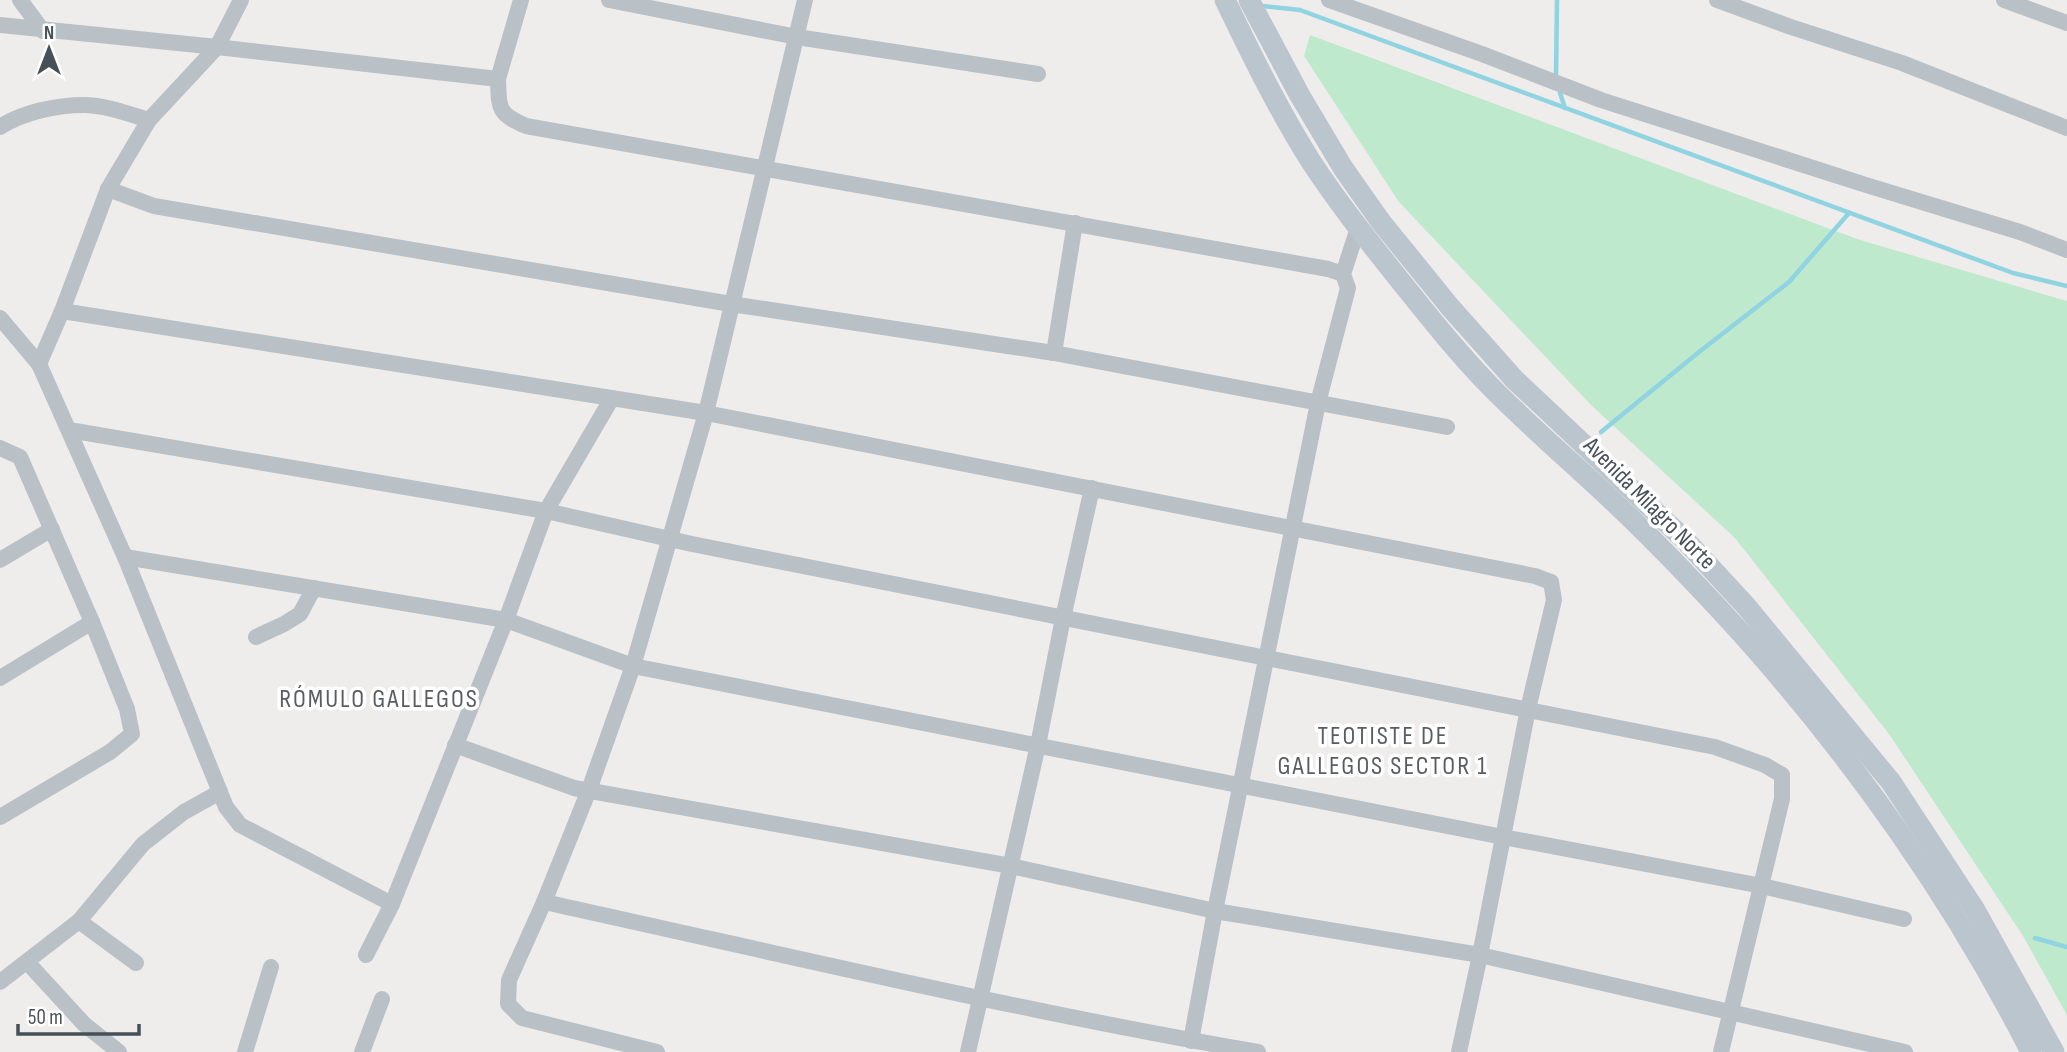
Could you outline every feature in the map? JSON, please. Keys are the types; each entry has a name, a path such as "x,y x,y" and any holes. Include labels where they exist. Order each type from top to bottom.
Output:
{"main road":[{"name":"Avenida Milagro Norte","path":"1225,0 1249,50 1310,159 1357,228 1433,322 1489,385 1619,507 1697,586 1784,682 1892,822 1957,923 2014,1018 2031,1052"},
{"name":"Avenida Milagro Norte","path":"1249,0 1299,94 1343,168 1381,222 1450,307 1514,379 1685,540 1746,606 1891,782 1975,910 2054,1052"}],"street":[{"path":"20,0 43,31"},
{"path":"39,364 108,189 149,120 216,47 241,0"},
{"path":"521,0 498,79 499,107 508,118 526,126 1075,223 1328,269 1343,274"},
{"path":"609,0 797,37 1038,74"},
{"path":"657,1052 522,1018 508,1004 509,979 544,902 589,790 633,666 706,413 805,0"},
{"path":"1717,0 1902,63 2067,128"},
{"path":"2004,0 2067,23"},
{"path":"1338,1 1601,100 1866,186 2020,232 2067,250"},
{"path":"0,26 498,79"},
{"path":"0,127 12,119 46,110 86,105 149,120"},
{"path":"108,189 154,206 732,304 1054,353 1447,427"},
{"path":"1054,353 1075,223"},
{"path":"1191,1041 1318,403 1348,288 1343,274 1357,228"},
{"path":"62,311 706,413 1535,576 1551,582 1555,600 1528,709 1459,1052"},
{"path":"0,318 39,364 125,557 226,807 240,825 392,904"},
{"path":"366,956 392,904 506,620 546,511 612,398"},
{"path":"69,430 546,511 670,539 1715,747 1765,765 1782,775 1782,799 1721,1052"},
{"path":"0,448 20,457 92,622 127,709 132,734 110,752 0,817"},
{"path":"968,1052 1038,745 1091,488"},
{"path":"0,561 52,530"},
{"path":"125,557 506,620 633,666 1762,886 1904,919"},
{"path":"256,637 300,614 314,588"},
{"path":"0,678 92,622"},
{"path":"455,745 574,788 1011,866 1215,911 1480,956 1905,1052"},
{"path":"0,982 79,921 143,844 184,813 220,792"},
{"path":"544,902 980,997 1191,1041 1258,1052"},
{"path":"79,921 136,963"},
{"path":"27,962 84,1024 119,1052"},
{"path":"245,1052 271,967"},
{"path":"362,1052 382,999"}],"green space":[{"path":"1310,35 1857,239 2067,301 2067,1015 2023,936 1889,734 1735,538 1592,406 1399,202 1304,56"}],"waterway":[{"path":"1556,75 1557,0"},
{"path":"1262,6 1300,10 2013,273 2067,286"},
{"path":"1560,93 1565,108"},
{"path":"1601,432 1789,282 1849,213"},
{"path":"2035,938 2067,947"}],"district":[{"name":"RÓMULO GALLEGOS","path":"379,698"},
{"name":"TEOTISTE DE GALLEGOS SECTOR 1","path":"1383,750"}]}
